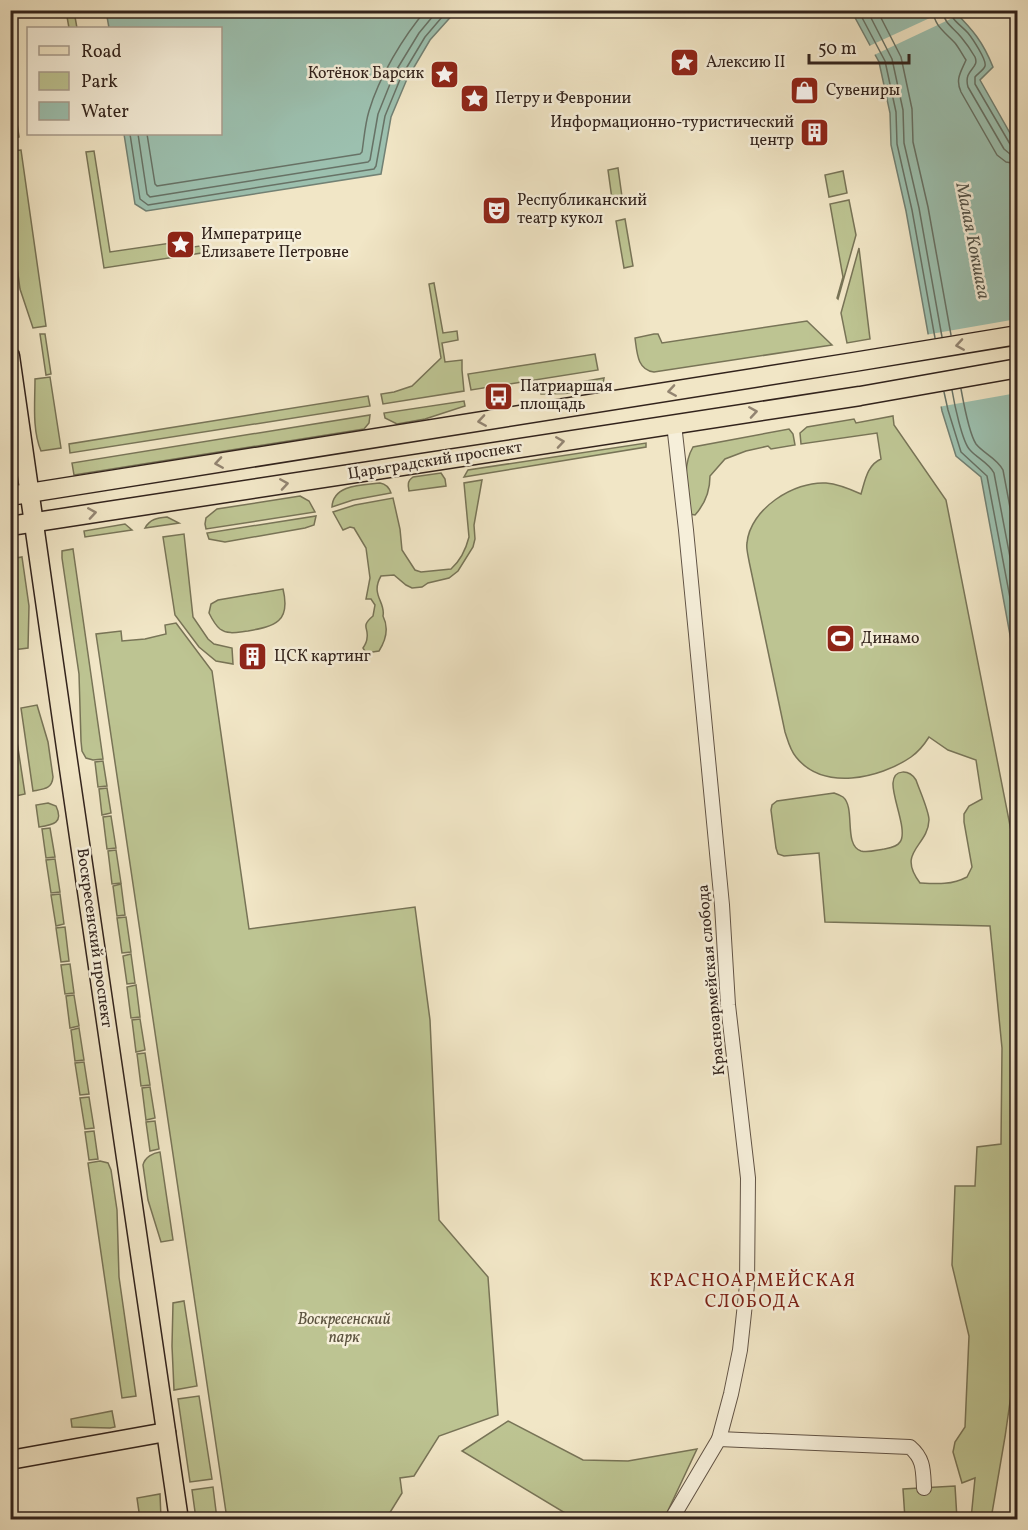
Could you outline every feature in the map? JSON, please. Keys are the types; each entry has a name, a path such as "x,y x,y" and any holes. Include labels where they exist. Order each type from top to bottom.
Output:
{"main road":[{"name":"Царьградский проспект","path":"10,496 1017,335"},
{"name":"Воскресенский проспект","path":"10,356 178,1520"},
{"name":"Царьградский проспект","path":"10,526 860,396 1017,368"},
{"path":"10,1460 165,1432"}],"street":[{"name":"Красноармейская слобода","path":"671,1520 719,1439 740,1350 747,1285 748,1178 728,1005 721,893 674,424"},
{"path":"719,1439 910,1447 918,1454 922,1466 924,1488"}],"green space":[{"path":"66,11 74,11 77,27 69,27"},
{"path":"16,116 19,137 11,139 11,117"},
{"path":"21,150 46,326 33,328 20,289 11,222 11,151"},
{"path":"94,151 110,252 171,243 172,250 207,245 208,252 104,268 86,152"},
{"path":"618,168 623,204 613,206 608,170"},
{"path":"843,171 847,193 829,197 825,175"},
{"path":"849,200 856,235 838,299 843,277 830,204"},
{"path":"625,219 633,266 624,268 616,221"},
{"path":"859,248 870,339 847,343 841,313"},
{"path":"434,283 443,333 457,331 458,340 442,343 445,362 462,360 464,391 383,404 381,394 412,386 441,358 429,284"},
{"path":"807,321 832,345 654,372 644,368 636,349 635,338 654,334 658,334 662,343"},
{"path":"40,334 45,334 51,374 46,375"},
{"path":"595,354 598,370 471,390 468,374"},
{"path":"50,377 61,448 41,451 35,425 35,379"},
{"path":"604,378 601,386 588,391 541,394 540,389"},
{"path":"368,396 370,406 70,453 69,444"},
{"path":"464,401 465,406 425,419 397,424 385,418 384,413"},
{"path":"370,415 369,423 364,429 74,475 72,463"},
{"path":"893,416 894,425 946,500 1017,861 1018,1346 991,1519 971,1519 975,1478 962,1483 953,1452 955,1442 965,1427 969,1336 952,1265 955,1186 975,1186 977,1147 1001,1144 1002,1048 990,926 825,922 819,853 784,856 778,854 771,810 772,805 777,801 834,793 843,797 847,802 852,842 856,847 867,852 890,848 899,844 902,837 893,789 894,778 899,773 906,772 916,780 929,816 924,837 912,856 913,872 920,883 950,883 967,877 972,867 964,814 969,806 982,799 976,760 948,750 929,737 911,757 898,765 868,776 836,778 807,768 794,754 785,732 747,549 750,531 756,519 776,500 801,487 826,483 861,494 870,469 881,459 877,433 801,444 800,433 807,427 854,419 856,423"},
{"path":"789,429 793,434 795,445 771,449 768,446 725,459 710,476 708,492 702,507 695,515 690,514 686,471 693,447"},
{"path":"646,443 646,447 464,477 468,470"},
{"path":"441,473 446,486 409,491 408,485 413,477"},
{"path":"482,480 474,525 473,547 458,571 449,578 412,588 394,575 381,576 377,588 386,634 379,651 366,653 363,648 367,639 366,625 373,616 375,605 371,599 366,599 370,578 366,548 354,528 343,530 333,512 355,505 393,498 402,550 415,570 421,572 451,569 462,554 469,537 464,483"},
{"path":"380,483 387,486 391,493 353,500 332,507 334,499 343,490 358,485"},
{"path":"300,496 309,501 315,512 206,529 206,518 217,509"},
{"path":"316,516 314,525 305,528 225,542 209,539 207,533"},
{"path":"167,517 179,523 145,528 154,520"},
{"path":"125,524 132,530 85,537 84,531"},
{"path":"184,534 193,617 214,644 232,648 233,664 216,661 199,647 175,615 163,537"},
{"path":"73,549 103,759 86,758 82,751 79,674 62,558 62,551"},
{"path":"22,557 29,606 28,648 13,650 10,637 11,559"},
{"path":"283,589 285,609 283,615 266,627 233,633 226,632 217,626 209,613 211,604 218,600"},
{"name":"Воскресенский парк","path":"176,623 212,671 249,929 415,907 430,1020 439,1220 488,1277 498,1415 439,1436 414,1476 400,1478 402,1493 386,1519 227,1519 96,634 121,631 122,641 145,639 166,634 165,625"},
{"path":"10,696 25,794 11,797 10,797"},
{"path":"37,705 48,742 53,777 49,786 33,791 21,708"},
{"path":"103,761 107,786 98,787 95,762"},
{"path":"107,788 111,813 102,815 99,789"},
{"path":"48,803 56,806 58,820 53,824 39,827 36,805"},
{"path":"111,816 116,848 107,849 103,817"},
{"path":"50,828 55,857 46,858 42,829"},
{"path":"116,850 121,883 112,884 108,851"},
{"path":"55,859 60,892 51,893 46,860"},
{"path":"121,884 125,915 117,916 113,886"},
{"path":"60,894 64,924 56,926 51,895"},
{"path":"126,917 131,952 122,953 117,918"},
{"path":"65,927 69,961 61,962 56,928"},
{"path":"131,954 135,983 127,984 123,956"},
{"path":"70,964 74,993 65,994 61,965"},
{"path":"136,985 140,1017 131,1018 127,987"},
{"path":"74,995 79,1026 70,1028 66,996"},
{"path":"140,1019 145,1050 136,1052 132,1020"},
{"path":"79,1028 84,1060 75,1061 71,1030"},
{"path":"145,1053 150,1085 141,1086 137,1054"},
{"path":"84,1062 89,1094 80,1095 75,1063"},
{"path":"150,1087 155,1118 146,1120 142,1088"},
{"path":"89,1097 94,1128 85,1129 80,1098"},
{"path":"155,1121 159,1149 150,1151 146,1122"},
{"path":"94,1131 98,1159 89,1160 85,1132"},
{"path":"160,1152 173,1240 161,1242 148,1200 143,1165 150,1156"},
{"path":"100,1161 108,1163 111,1170 117,1210 119,1277 136,1396 122,1398 88,1163"},
{"path":"184,1301 197,1386 174,1390 173,1303"},
{"path":"199,1396 212,1479 190,1482 178,1399"},
{"path":"112,1411 115,1427 72,1427 71,1419"},
{"path":"508,1421 583,1460 628,1461 697,1449 664,1519 575,1519 462,1451"},
{"path":"955,1486 957,1519 905,1519 903,1489"},
{"path":"213,1487 217,1519 196,1519 192,1490"},
{"path":"160,1494 161,1519 140,1519 137,1498"}],"water":[{"path":"106,10 456,11 430,40 407,79 391,117 381,174 146,211 135,204 124,135 222,135 222,27 109,27"},
{"name":"Малая Кокшага","path":"803,11 954,11 977,37 993,67 980,80 1015,142 1017,172 1017,673 981,477 956,456 942,411 906,211 891,145 890,113 879,62 853,14 828,16"}],"pier":[{"path":"958,10 961,14 872,56 867,47 945,11"},
{"path":"1017,319 1017,393 938,407 925,335"}],"place":[{"name":"Алексию II","path":"685,63"},
{"name":"Котёнок Барсик","path":"445,74"},
{"name":"Сувениры","path":"805,91"},
{"name":"Петру и Февронии","path":"474,99"},
{"name":"Информационно-туристический центр","path":"815,132"},
{"name":"Республиканский театр кукол","path":"496,210"},
{"name":"Императрице Елизавете Петровне","path":"180,244"},
{"name":"Патриаршая площадь","path":"499,396"},
{"name":"Динамо","path":"840,639"},
{"name":"ЦСК картинг","path":"253,657"}],"district":[{"name":"КРАСНОАРМЕЙСКАЯ СЛОБОДА","path":"753,1291"}]}
